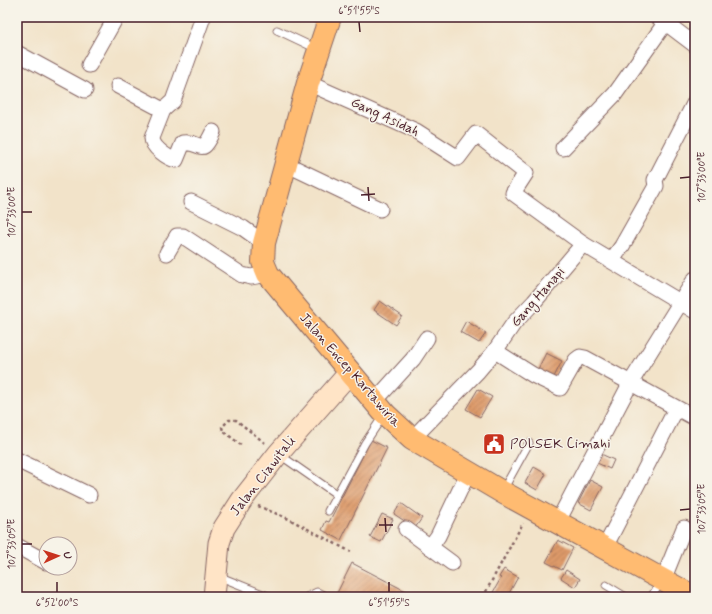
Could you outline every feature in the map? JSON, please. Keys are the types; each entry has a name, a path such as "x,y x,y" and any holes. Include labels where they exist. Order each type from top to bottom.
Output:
{"main road":[{"name":"Jalan Encep Kartawiria","path":"323,19 319,50 308,83 264,243 263,262 268,274 379,408 412,439 468,473 604,549 657,588 691,596"},
{"name":"Jalan Ciawitali","path":"214,597 219,543 224,528 240,504 278,454 350,372"}],"street":[{"path":"89,65 116,17"},
{"path":"203,17 173,101 163,110 152,138 152,142 155,147 176,160 183,143 202,147 207,145 214,132"},
{"path":"563,148 615,94 662,19 695,45"},
{"path":"17,53 85,90"},
{"name":"Gang Asidah","path":"308,83 416,130 458,158 476,134 526,173 513,193 583,244"},
{"path":"118,86 163,110"},
{"path":"612,260 622,246 656,186 655,180 695,102"},
{"path":"286,164 380,209"},
{"path":"191,202 243,228 264,243"},
{"path":"167,254 177,236 183,236 242,275 251,277 268,274"},
{"path":"583,244 695,311"},
{"name":"Gang Hanapi","path":"412,439 444,404 462,388 495,351 514,323 534,302 583,244"},
{"path":"556,523 631,382 695,279"},
{"path":"379,408 427,338"},
{"path":"495,351 533,375 560,388 576,360 580,356 631,382 676,409 695,418"},
{"path":"604,549 676,409"},
{"path":"17,460 89,495"},
{"path":"430,547 438,536 468,473"},
{"path":"657,588 684,528"},
{"path":"406,529 452,563"},
{"path":"17,546 38,558"}],"lane":[{"path":"277,30 319,50"},
{"path":"328,511 365,443 379,408"},
{"path":"502,492 529,443"},
{"path":"278,454 336,494"},
{"path":"216,575 270,597"},
{"path":"606,585 626,597"},
{"path":"307,597 317,592 326,597"}],"path":[{"path":"241,445 223,431 222,427 230,420 236,420 278,454"},
{"path":"240,504 289,519 351,552"},
{"path":"483,597 531,508"}],"building":[{"path":"380,301 402,316 396,325 374,310"},
{"path":"466,321 486,333 479,343 460,332"},
{"path":"546,353 562,361 552,381 536,373"},
{"path":"478,389 492,397 480,417 466,409"},
{"path":"371,440 387,448 341,540 322,530 326,521 329,522"},
{"path":"601,454 614,460 610,469 597,463"},
{"path":"534,467 546,474 537,490 525,483"},
{"path":"590,480 603,487 591,510 578,503"},
{"path":"401,503 422,518 415,528 394,514"},
{"path":"382,514 393,519 381,542 370,537"},
{"path":"558,540 573,548 562,570 546,562"},
{"path":"352,563 417,597 339,597 336,595"},
{"path":"504,569 518,577 507,597 497,597 492,594"},
{"path":"566,570 580,579 575,587 561,578"}],"place":[{"name":"POLSEK Cimahi","path":"494,444"}]}
